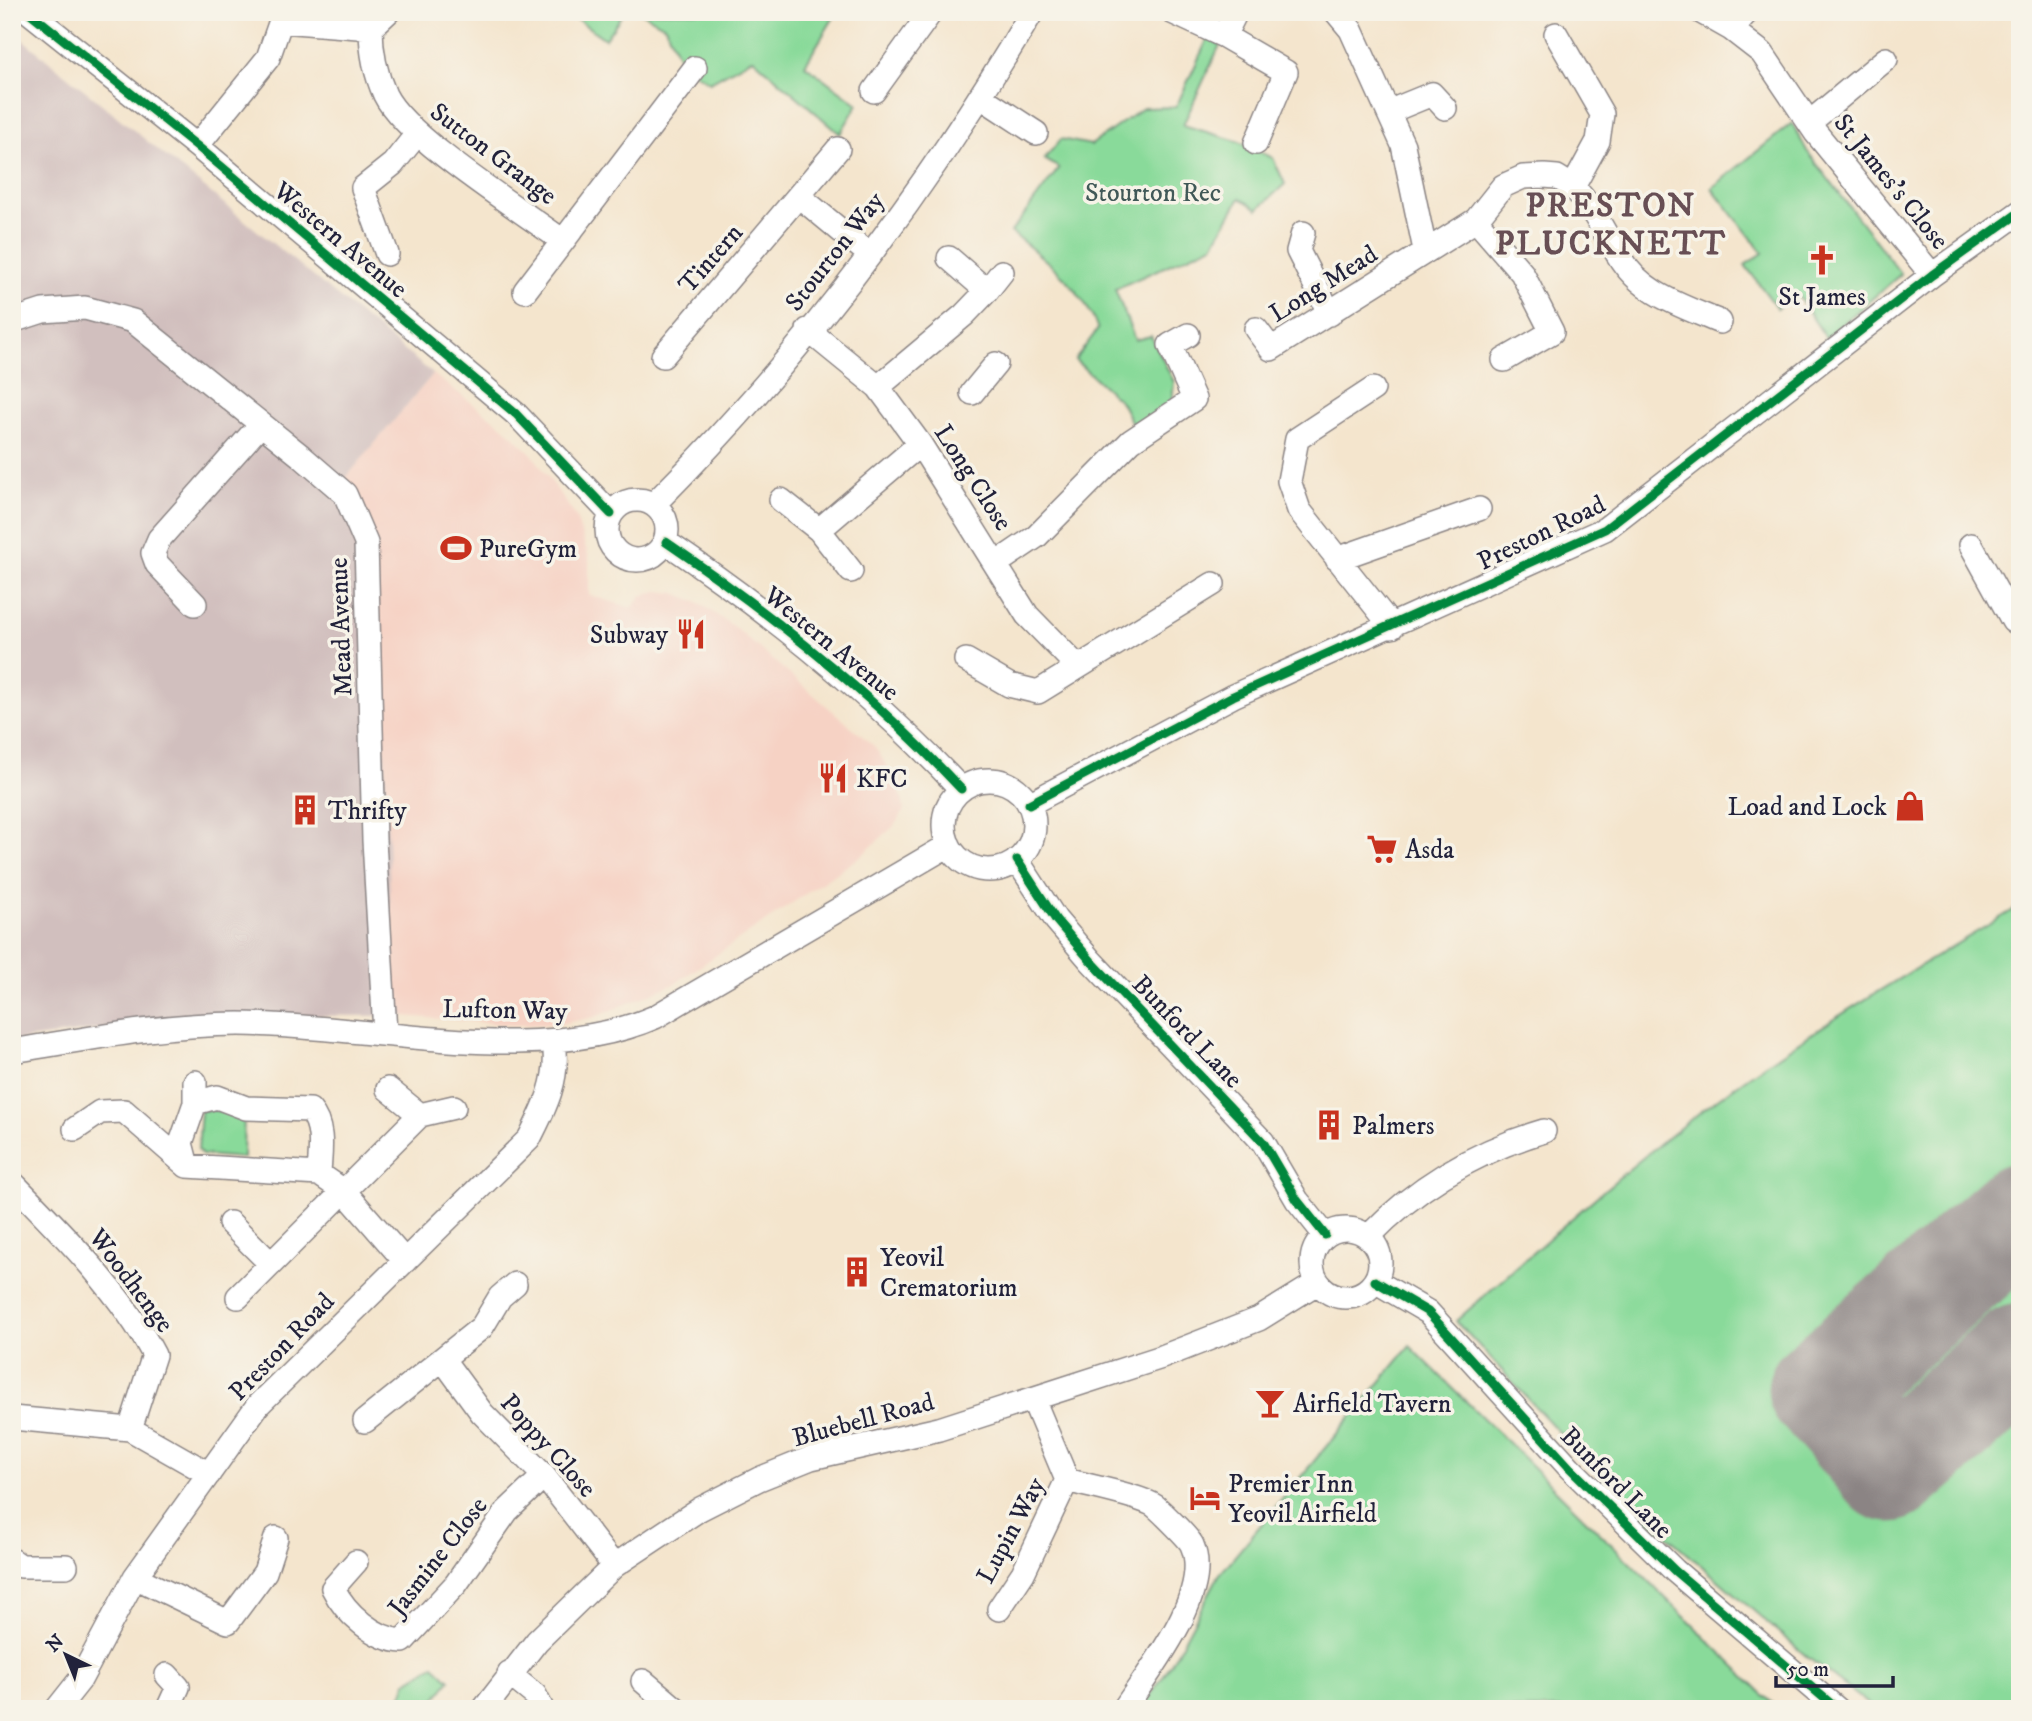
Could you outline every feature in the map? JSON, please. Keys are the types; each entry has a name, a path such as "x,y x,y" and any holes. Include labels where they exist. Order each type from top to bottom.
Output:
{"street":[{"name":"Western Avenue","path":"30,12 197,146 516,414 611,514"},
{"path":"872,90 931,12"},
{"name":"Stourton Way","path":"654,504 728,430 869,254 981,97 1032,12"},
{"path":"1172,12 1224,36 1286,72 1256,143"},
{"path":"1224,36 1236,12"},
{"path":"1336,12 1351,30 1403,145 1425,250"},
{"name":"St James's Close","path":"1701,12 1731,29 1762,53 1809,124 1932,275"},
{"path":"1731,29 1747,12"},
{"path":"197,146 213,130 268,58 283,17 380,20"},
{"name":"Sutton Grange","path":"380,20 372,58 386,97 417,134 563,241"},
{"path":"1556,34 1602,114 1598,141 1573,187 1586,199 1618,256 1642,283 1662,299 1720,322"},
{"name":"St James's Close","path":"1809,124 1885,59"},
{"name":"Sutton Grange","path":"525,291 695,68"},
{"path":"1388,112 1432,94 1445,108"},
{"path":"981,97 1035,133"},
{"path":"387,254 363,188 393,164 417,134"},
{"name":"Tintern","path":"663,356 838,149"},
{"name":"Long Mead","path":"1255,329 1271,352 1475,220 1503,186 1523,177 1557,177 1573,187"},
{"path":"800,197 869,254"},
{"name":"Preston Road","path":"1029,804 1233,696 1605,529 1932,275 2020,212"},
{"path":"1475,220 1522,273 1552,332 1504,360"},
{"path":"1303,233 1298,251 1330,314"},
{"path":"949,258 987,291"},
{"path":"878,387 964,315 1002,272"},
{"name":"Mead Avenue","path":"12,321 43,311 85,308 133,321 345,494 366,543 374,841 385,1034"},
{"name":"Long Close","path":"808,330 878,387 920,444 997,563 1027,615 1078,667"},
{"path":"997,563 1038,536 1131,441 1194,399 1170,345 1188,335"},
{"path":"972,393 996,364"},
{"path":"1365,401 1297,439 1289,481 1299,510 1391,627"},
{"path":"195,604 157,564 153,553 159,540 261,424"},
{"path":"819,530 920,444"},
{"path":"635,499 654,504 668,525 666,542 654,556 646,559 628,559 619,555 609,541 607,532 611,514 625,502 635,499"},
{"path":"781,500 819,530 851,571"},
{"path":"1337,559 1479,509"},
{"name":"Western Avenue","path":"666,542 729,585 853,685 899,724 961,789"},
{"path":"1971,545 2013,621 2020,617"},
{"path":"966,660 1009,685 1038,692 1213,584"},
{"path":"985,780 998,781 1021,793 1029,804 1034,828 1025,851 1017,860 1004,867 976,868 965,863 949,845 944,831 945,815 951,801 961,789 985,780"},
{"name":"Lufton Way","path":"12,1051 189,1026 239,1024 554,1042 597,1037 628,1029 655,1017 949,845"},
{"name":"Bunford Lane","path":"1017,860 1056,920 1091,961 1263,1142 1297,1200 1325,1235"},
{"name":"Preston Road","path":"57,1709 80,1680 135,1577 258,1405 529,1139 550,1098 554,1042"},
{"path":"388,1089 420,1115"},
{"path":"187,1166 181,1143 195,1093 217,1097 246,1108 310,1110 318,1118 321,1145 319,1174"},
{"path":"237,1297 420,1115 454,1107"},
{"path":"75,1129 100,1112 124,1111 187,1166 319,1174 344,1191 405,1261"},
{"path":"1368,1237 1422,1189 1458,1167 1518,1139 1544,1131"},
{"name":"Woodhenge","path":"12,1182 56,1227 141,1329 155,1355 130,1429"},
{"path":"230,1223 271,1264"},
{"path":"1347,1228 1368,1237 1379,1253 1380,1262 1375,1281 1358,1295 1347,1298 1335,1296 1317,1283 1311,1263 1317,1242 1325,1235 1347,1228"},
{"name":"Bunford Lane","path":"1375,1281 1428,1312 1570,1468 1666,1562 1734,1624 1837,1709"},
{"path":"365,1421 482,1327 500,1297 515,1283"},
{"name":"Bluebell Road","path":"484,1709 537,1641 614,1566 700,1509 759,1479 811,1458 939,1429 1162,1357 1259,1319 1317,1283"},
{"name":"Poppy Close","path":"444,1360 482,1413 544,1476 614,1566"},
{"name":"Lupin Way","path":"999,1609 1023,1573 1068,1480 1033,1399"},
{"path":"12,1418 130,1429 209,1474"},
{"name":"Jasmine Close","path":"356,1562 333,1588 338,1598 359,1621 392,1641 403,1642 456,1584 507,1511 544,1476"},
{"path":"1068,1480 1154,1505 1192,1545 1196,1574 1193,1594 1164,1650 1124,1709"},
{"path":"135,1577 228,1622 265,1572 276,1538"},
{"path":"12,1560 21,1566 66,1566"},
{"path":"167,1675 178,1687 168,1709"},
{"path":"509,1675 535,1695 542,1709"},
{"path":"643,1681 676,1709"}],"shaded area":[{"path":"12,31 433,374 344,480 360,499 372,535 384,723 393,981 405,1016 206,1015 12,1041"},
{"path":"433,374 504,427 532,454 576,517 589,558 589,595 632,608 641,596 658,591 675,593 699,603 734,627 875,747 893,776 902,798 904,810 897,823 861,856 674,984 595,1017 559,1024 513,1025 405,1016 393,981 384,723 344,480"}],"green space":[{"path":"567,12 624,12 605,39"},
{"path":"640,12 827,12 834,17 805,65 858,104 840,134 753,58 710,82 683,66 665,26"},
{"name":"Stourton Rec","path":"1208,38 1220,45 1183,125 1237,141 1273,158 1285,184 1258,209 1240,198 1213,245 1115,289 1135,340 1151,336 1174,382 1172,403 1135,429 1121,402 1075,360 1098,329 1091,313 1062,275 1011,232 1059,168 1044,159 1061,139 1091,145 1143,108 1176,107"},
{"path":"1792,123 1807,151 1901,274 1826,338 1796,293 1777,308 1745,265 1763,253 1712,188"},
{"path":"2020,906 2020,1709 1875,1709 1806,1656 1608,1485 1456,1321 1618,1178 1719,1098 1829,1022"},
{"path":"201,1110 244,1111 243,1158 202,1155 198,1150"},
{"path":"1410,1346 1778,1709 1141,1709 1171,1664 1219,1575"},
{"path":"434,1665 450,1680 427,1709 397,1709 407,1682"}],"runway":[{"path":"2020,1215 1820,1390 1890,1470 2020,1356"}],"cycle path":[{"path":"29,12 197,146 516,414 611,514"},
{"path":"1029,804 1233,696 1605,529 1932,275 2020,212"},
{"path":"666,542 706,569 820,657 893,721 961,789"},
{"path":"1017,860 1056,920 1091,961 1263,1142 1297,1200 1325,1235"},
{"path":"1375,1281 1428,1312 1570,1468 1675,1571 1837,1709"}],"place":[{"name":"St James","path":"1822,260"},
{"name":"PureGym","path":"456,548"},
{"name":"Subway","path":"691,634"},
{"name":"KFC","path":"833,778"},
{"name":"Load and Lock","path":"1910,806"},
{"name":"Thrifty","path":"305,810"},
{"name":"Asda","path":"1382,849"},
{"name":"Palmers","path":"1329,1125"},
{"name":"Yeovil Crematorium","path":"857,1272"},
{"name":"Airfield Tavern","path":"1270,1403"},
{"name":"Premier Inn Yeovil Airfield","path":"1205,1498"}],"district":[{"name":"PRESTON PLUCKNETT","path":"1611,223"}]}
